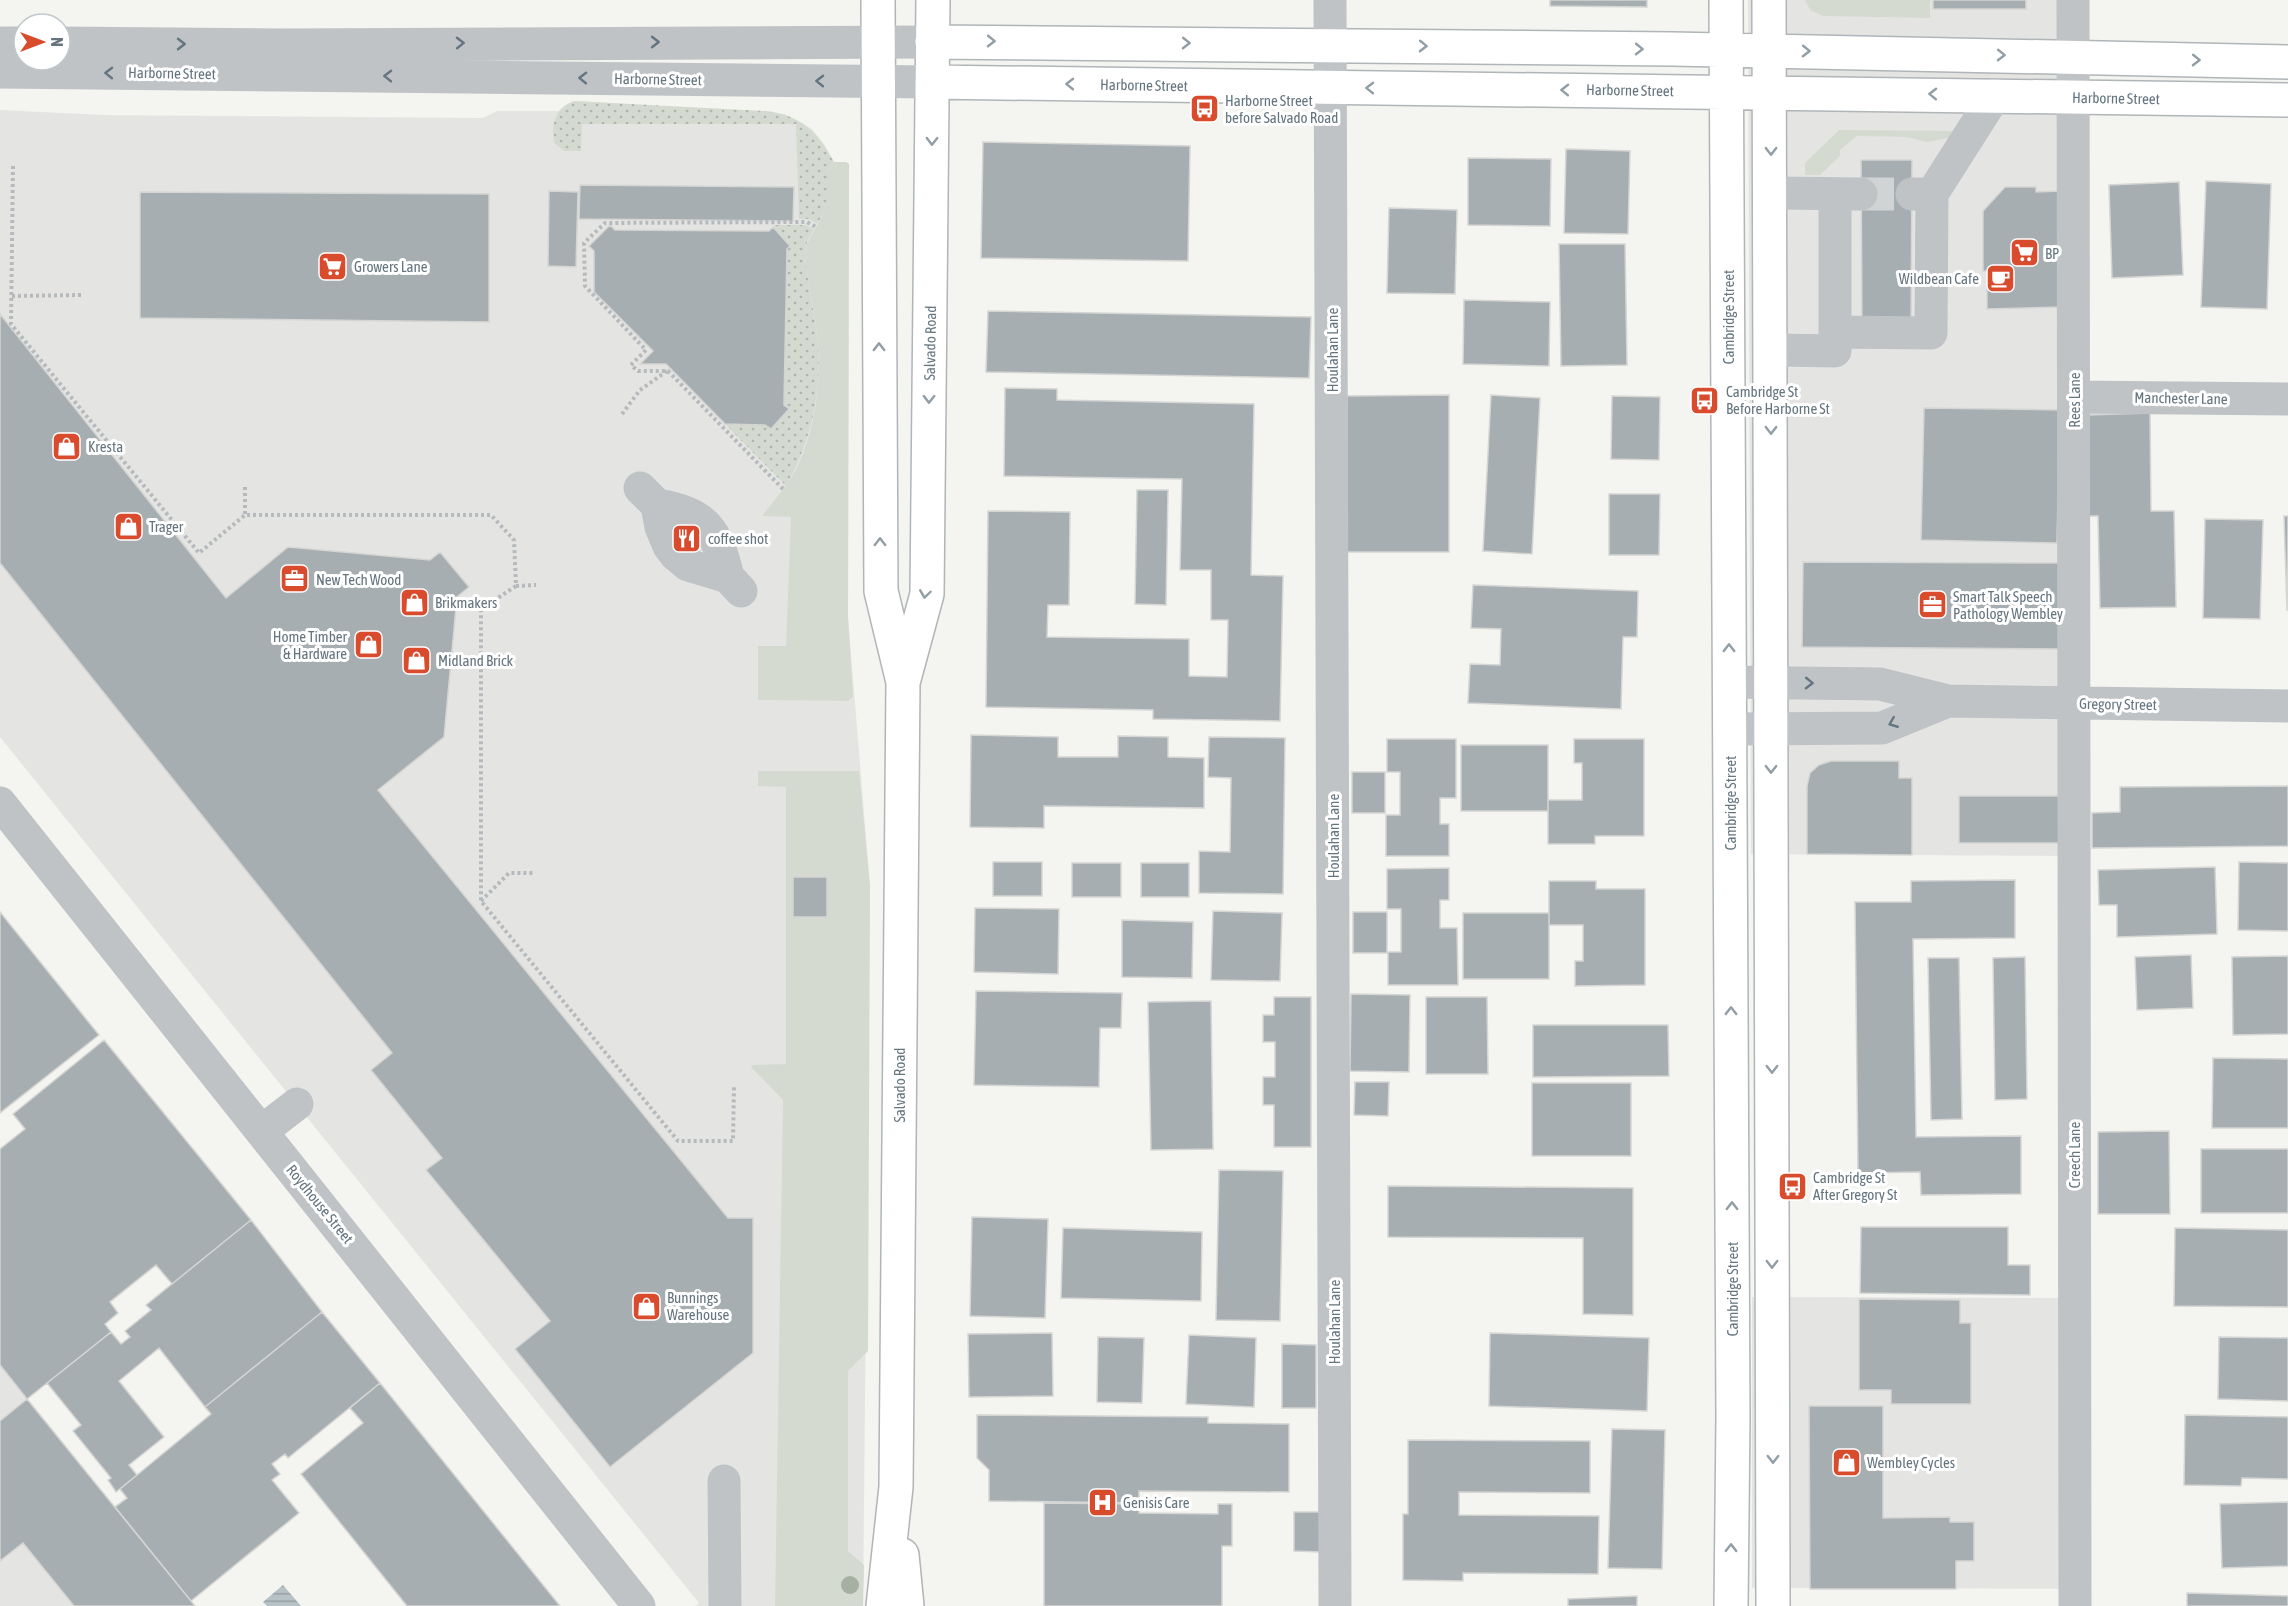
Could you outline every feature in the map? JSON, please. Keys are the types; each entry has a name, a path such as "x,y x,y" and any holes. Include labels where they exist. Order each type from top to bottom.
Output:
{"main road":[{"name":"Salvado Road","path":"878,0 881,591 903,682 896,1487"},
{"name":"Salvado Road","path":"903,682 927,594 933,0"},
{"name":"Cambridge Street","path":"1726,0 1733,1393 1731,1606"},
{"path":"1769,0 1773,1606"},
{"name":"Harborne Street","path":"932,42 1727,92 2288,100"},
{"name":"Harborne Street","path":"932,82 1726,50 2288,62"},
{"path":"883,1606 896,1487"},
{"path":"896,1487 907,1606"}],"street":[{"name":"Houlahan Lane","path":"1330,0 1335,1606"},
{"name":"Rees Lane","path":"2073,0 2074,703"},
{"name":"Harborne Street","path":"72,43 284,45 932,42"},
{"name":"Harborne Street","path":"0,72 932,82"},
{"path":"1835,332 1931,333 1922,194 1995,95"},
{"path":"1771,193 1848,194 1835,351 1771,350"},
{"name":"Manchester Lane","path":"2074,397 2288,399"},
{"path":"648,497 678,508 707,526 716,536 735,584"},
{"name":"Gregory Street","path":"1730,682 1880,684 1948,702 2288,706"},
{"name":"Gregory Street","path":"1730,729 1882,728 1948,702"},
{"name":"Creech Lane","path":"2074,703 2075,1606"},
{"name":"Roydhouse Street","path":"0,803 639,1606"},
{"path":"262,1131 297,1104"},
{"path":"724,1482 725,1606"}],"path":[{"path":"13,166 11,324 199,553 245,515 491,515 514,540 516,585"},
{"path":"783,489 668,371 638,371 631,365 646,350 585,286 584,243 605,223 807,222 816,227"},
{"path":"12,296 82,295"},
{"path":"622,414 640,390 668,371"},
{"path":"245,487 245,515"},
{"path":"536,585 516,585 481,609 481,901 678,1141 733,1141 734,1086"},
{"path":"481,901 509,873 535,873"}],"shaded area":[{"path":"1748,0 2073,0 2074,856 1751,854"},
{"path":"1805,0 1930,0 1930,18 1823,16 1810,10"},
{"path":"574,101 785,114 812,129 834,162 849,164 848,617 870,886 863,1606 695,1606 699,1603 0,737 0,110 103,115 483,118 497,111 558,111"},
{"path":"574,101 766,111 779,113 799,121 815,134 834,162 828,174 827,199 821,217 817,224 809,219 799,219 796,124 582,124 581,151 564,151 554,143 554,123 562,108"},
{"path":"1839,130 1959,131 1959,136 1927,142 1907,137 1857,136 1840,150 1840,156 1820,175 1805,175 1805,163"},
{"path":"834,162 849,164 848,617 853,697 848,701 758,700 758,646 786,646 791,517 762,516 795,470 810,433 819,368 816,326 805,254 808,242 822,215 828,173"},
{"path":"775,225 806,225 814,229 807,242 805,254 817,336 817,394 803,450 786,486 725,424 765,425 771,429 789,409 784,405 787,249 790,246 773,227"},
{"path":"758,771 859,771 870,886 868,1351 848,1371 848,1551 864,1565 863,1606 775,1606 783,1100 751,1067 753,1065 786,1064 786,787 758,786"},
{"path":"1752,1297 2074,1298 2075,1589 1752,1588"},
{"path":"0,1365 27,1399 195,1606 0,1606"},
{"path":"283,1585 301,1606 267,1606 263,1602"}],"building":[{"path":"1550,0 1647,0 1647,7 1550,6"},
{"path":"1933,0 2026,0 2026,9 1933,9"},
{"path":"983,142 1190,146 1188,261 981,258"},
{"path":"1566,149 1630,151 1628,234 1564,233"},
{"path":"1468,158 1551,159 1550,226 1468,225"},
{"path":"1861,160 1912,160 1911,328 1862,328"},
{"path":"2206,181 2271,184 2267,309 2201,307"},
{"path":"2179,182 2183,275 2112,278 2109,185"},
{"path":"580,185 794,187 793,221 579,219"},
{"path":"2005,187 2036,187 2036,192 2062,191 2062,307 1987,309 1987,271 1983,271 1983,211"},
{"path":"549,191 578,192 576,267 548,266"},
{"path":"140,192 489,194 489,322 140,318"},
{"path":"1389,208 1457,210 1455,294 1387,293"},
{"path":"610,225 615,230 769,231 773,227 790,246 787,249 784,405 789,409 771,429 765,425 725,424 666,364 640,364 653,351 594,292 594,251 589,246"},
{"path":"1559,244 1625,244 1627,365 1561,366"},
{"path":"1464,300 1550,302 1549,366 1463,364"},
{"path":"988,311 1311,317 1309,378 986,372"},
{"path":"0,314 226,598 288,547 430,560 440,552 469,587 457,597 444,737 378,790 728,1218 753,1218 753,1353 610,1467 515,1349 550,1321 426,1170 442,1158 371,1070 392,1053 0,563"},
{"path":"1005,388 1057,389 1057,400 1254,404 1251,575 1283,576 1280,721 1153,719 1153,710 986,707 988,511 1070,512 1069,605 1048,605 1047,637 1189,639 1189,676 1227,677 1228,620 1211,620 1211,570 1180,570 1182,479 1004,476"},
{"path":"1449,395 1449,552 1347,552 1347,396"},
{"path":"1491,395 1540,398 1532,554 1483,551"},
{"path":"1612,396 1660,397 1659,460 1611,459"},
{"path":"1924,408 2060,410 2057,543 1921,540"},
{"path":"2150,413 2151,511 2174,511 2176,607 2100,608 2098,516 2089,516 2088,415"},
{"path":"1137,490 1168,490 1166,605 1135,604"},
{"path":"1609,494 1660,494 1659,555 1609,555"},
{"path":"2284,516 2288,516 2287,611"},
{"path":"2205,519 2263,520 2260,619 2203,618"},
{"name":"Smart Talk Speech Pathology Wembley","path":"1803,562 2062,563 2062,649 1802,647"},
{"path":"1473,585 1638,591 1637,637 1623,637 1621,709 1468,703 1470,664 1500,665 1501,629 1471,628"},
{"path":"971,735 1058,737 1058,757 1118,757 1118,736 1168,737 1168,757 1204,758 1204,808 1044,806 1044,828 970,827"},
{"path":"1209,737 1285,738 1283,894 1199,893 1199,851 1230,852 1231,778 1208,777"},
{"path":"1387,739 1456,739 1456,798 1440,798 1440,824 1449,824 1449,856 1386,856 1386,815 1400,815 1400,772 1387,772"},
{"path":"1574,739 1644,739 1644,836 1595,836 1595,844 1548,844 1548,800 1582,800 1582,763 1574,763"},
{"path":"1461,745 1548,745 1548,811 1461,811"},
{"path":"1831,761 1899,761 1899,778 1912,778 1912,855 1807,854 1807,786 1810,773 1819,765"},
{"path":"1352,772 1385,772 1385,813 1352,813"},
{"path":"2288,786 2288,846 2092,848 2092,813 2120,812 2120,787"},
{"path":"1959,796 2064,796 2064,843 1959,843"},
{"path":"993,862 1042,862 1042,896 993,896"},
{"path":"2239,862 2288,863 2288,931 2238,930"},
{"path":"1072,863 1121,863 1121,897 1072,897"},
{"path":"1141,863 1189,863 1189,897 1141,897"},
{"path":"2215,867 2217,934 2117,937 2117,905 2099,905 2098,870"},
{"path":"1449,868 1449,900 1440,900 1440,928 1457,928 1458,985 1388,985 1388,952 1401,952 1401,909 1387,909 1387,869"},
{"path":"793,877 827,877 827,917 793,917"},
{"path":"2015,880 2015,938 1913,939 1916,1137 2021,1136 2021,1194 1921,1195 1920,1172 1858,1173 1855,902 1911,902 1911,881"},
{"path":"1549,881 1596,881 1596,889 1645,889 1645,985 1575,986 1575,961 1583,961 1583,925 1549,925"},
{"path":"975,908 1059,909 1058,974 974,972"},
{"path":"1213,911 1282,913 1280,981 1211,980"},
{"path":"0,912 99,1035 0,1113"},
{"path":"1353,912 1387,912 1387,953 1353,953"},
{"path":"1463,913 1549,913 1549,979 1463,979"},
{"path":"1122,920 1193,922 1192,978 1122,977"},
{"path":"2191,955 2193,1008 2137,1010 2135,957"},
{"path":"2288,956 2288,1034 2233,1035 2232,957"},
{"path":"2025,957 2027,1099 1995,1100 1993,958"},
{"path":"1928,958 1959,958 1962,1119 1931,1120"},
{"path":"976,991 1122,993 1121,1028 1100,1028 1099,1087 974,1085"},
{"path":"1351,994 1410,995 1409,1072 1350,1071"},
{"path":"1274,997 1311,997 1311,1147 1274,1147 1274,1105 1263,1105 1263,1077 1275,1077 1275,1042 1263,1042 1263,1015 1274,1015"},
{"path":"1426,997 1487,997 1488,1074 1426,1074"},
{"path":"1211,1001 1213,1149 1151,1150 1148,1002"},
{"path":"1533,1025 1668,1025 1669,1076 1533,1077"},
{"path":"104,1040 251,1220 172,1284 156,1265 110,1302 118,1313 105,1324 111,1332 27,1399 0,1365 0,1149 25,1129 13,1114"},
{"path":"2213,1058 2288,1059 2288,1128 2212,1128"},
{"path":"1355,1082 1389,1082 1388,1116 1354,1115"},
{"path":"1532,1083 1631,1083 1631,1156 1532,1156"},
{"path":"2169,1131 2170,1214 2098,1214 2098,1132"},
{"path":"2201,1149 2288,1149 2288,1213 2201,1213"},
{"path":"1219,1170 1283,1171 1280,1321 1216,1320"},
{"path":"1388,1186 1633,1188 1633,1315 1583,1314 1583,1238 1388,1237"},
{"path":"972,1217 1048,1219 1045,1318 970,1316"},
{"path":"251,1220 322,1312 205,1407 159,1348 119,1381 164,1437 129,1465 137,1475 116,1492 108,1480 111,1478 73,1431 81,1425 47,1383 111,1332 121,1344 130,1337 125,1331 151,1310 146,1305"},
{"path":"1861,1227 2008,1227 2008,1265 2030,1265 2030,1295 1860,1293"},
{"path":"1063,1228 1202,1232 1201,1301 1061,1298"},
{"path":"2175,1228 2288,1230 2288,1307 2174,1306"},
{"path":"1859,1299 1960,1300 1960,1323 1971,1323 1971,1404 1891,1404 1891,1390 1859,1390"},
{"path":"322,1312 380,1383 288,1458 285,1454 272,1464 280,1474 272,1480 299,1513 191,1601 115,1507 127,1498 120,1489 211,1414 205,1407"},
{"path":"1052,1333 1053,1396 969,1397 968,1334"},
{"path":"1490,1333 1649,1338 1647,1411 1489,1406"},
{"path":"1189,1335 1256,1338 1254,1407 1186,1404"},
{"path":"1098,1337 1144,1338 1142,1403 1097,1402"},
{"path":"2219,1337 2288,1338 2288,1401 2218,1399"},
{"path":"1282,1344 1316,1345 1316,1408 1282,1408"},
{"path":"380,1383 560,1606 407,1606 301,1474 363,1423 350,1408"},
{"path":"27,1399 195,1606 74,1606 23,1543 0,1561 0,1421"},
{"name":"Wembley Cycles","path":"1809,1406 1883,1406 1883,1518 1950,1517 1950,1522 1974,1522 1974,1561 1956,1561 1956,1589 1810,1589"},
{"path":"977,1415 1208,1417 1208,1423 1289,1424 1289,1492 1139,1491 1139,1503 989,1501 989,1470 977,1458"},
{"path":"2185,1415 2288,1417 2288,1479 2242,1478 2241,1486 2184,1485"},
{"path":"1612,1429 1665,1430 1662,1569 1608,1568"},
{"path":"1408,1440 1590,1441 1590,1493 1459,1492 1459,1515 1599,1516 1598,1574 1463,1573 1463,1581 1403,1580 1403,1514 1408,1514"},
{"path":"2288,1502 2288,1566 2222,1568 2220,1504"},
{"path":"1044,1503 1139,1504 1139,1513 1218,1514 1218,1504 1232,1504 1232,1546 1222,1546 1222,1606 1044,1606"},
{"path":"1294,1512 1322,1512 1321,1552 1294,1551"},
{"path":"2187,1593 2288,1596 2288,1606 2187,1606"},
{"path":"1637,1596 1637,1606 1568,1606 1568,1599"}],"tunnel":[{"path":"1861,194 1912,194"}],"place":[{"name":"Harborne Street before Salvado Road","path":"1204,109"},
{"name":"BP","path":"2024,253"},
{"name":"Growers Lane","path":"333,266"},
{"name":"Wildbean Cafe","path":"2000,278"},
{"name":"Cambridge St Before Harborne St","path":"1705,400"},
{"name":"Kresta","path":"67,446"},
{"name":"Trager","path":"128,526"},
{"name":"coffee shot","path":"687,538"},
{"name":"New Tech Wood","path":"295,579"},
{"name":"Brikmakers","path":"414,602"},
{"name":"Smart Talk Speech Pathology Wembley","path":"1932,605"},
{"name":"Home Timber & Hardware","path":"368,645"},
{"name":"Midland Brick","path":"417,660"},
{"name":"Cambridge St After Gregory St","path":"1792,1186"},
{"name":"Bunnings Warehouse","path":"646,1306"},
{"name":"Wembley Cycles","path":"1846,1462"},
{"name":"Genisis Care","path":"1102,1502"}]}
